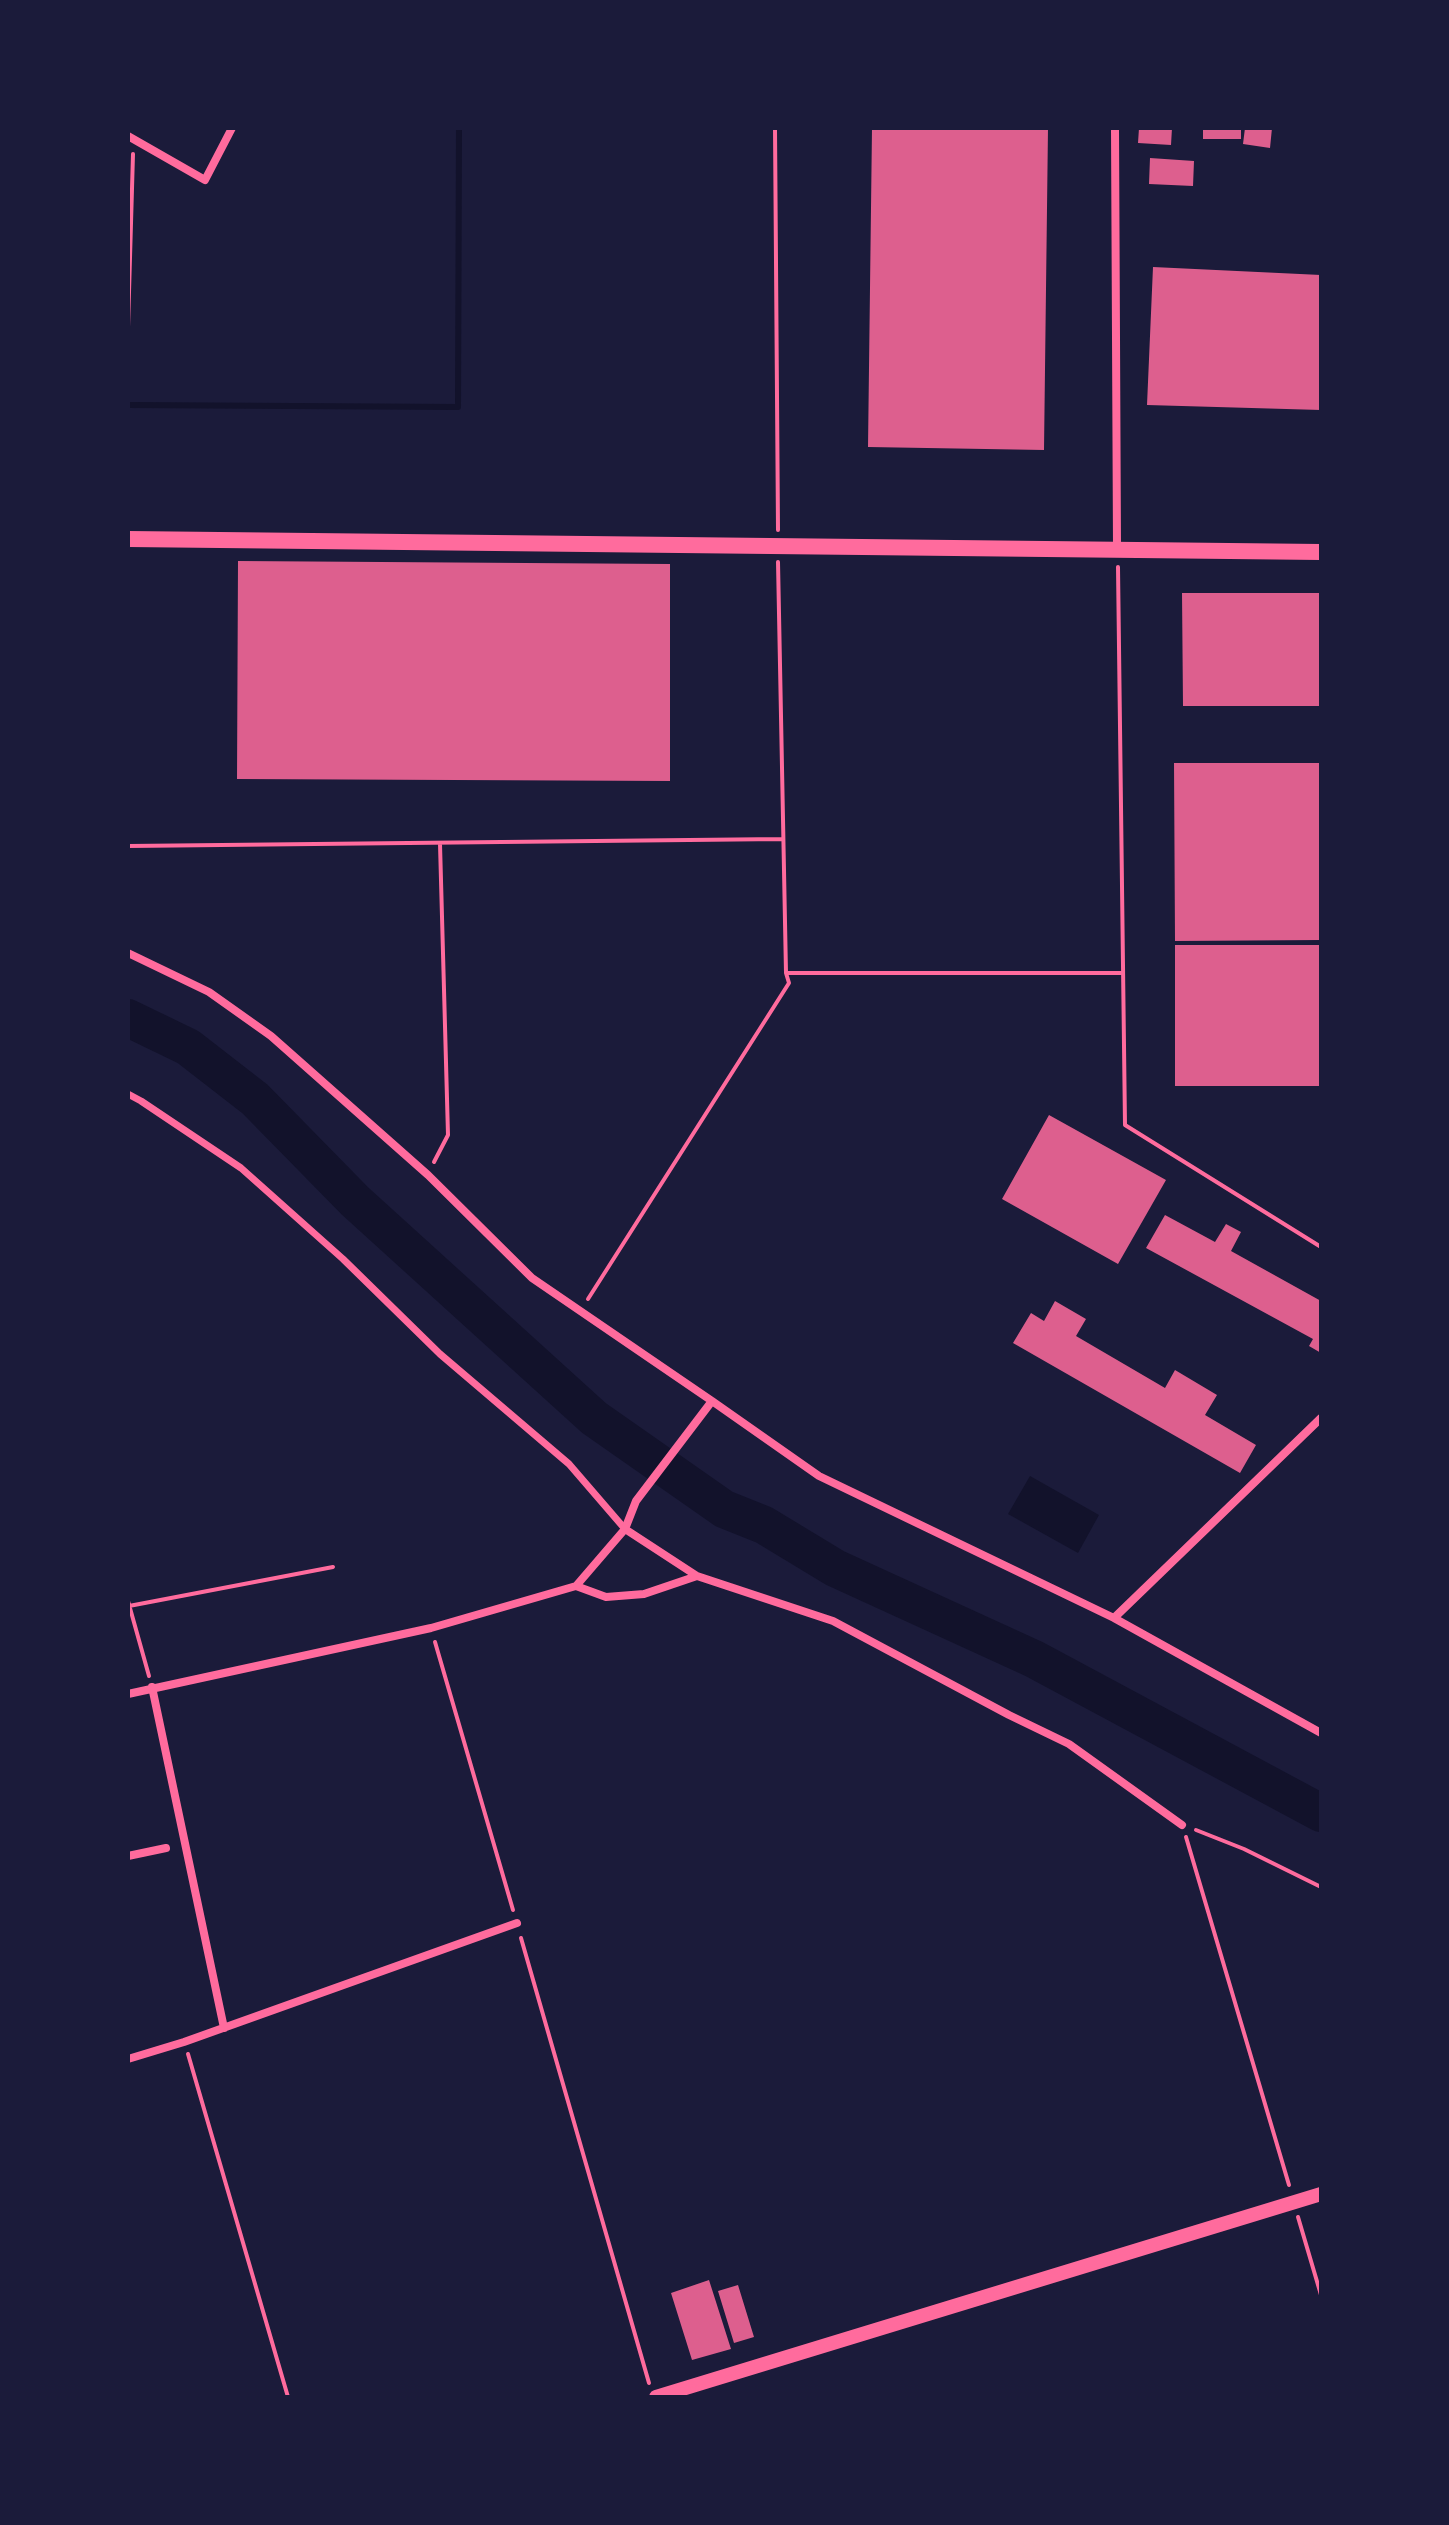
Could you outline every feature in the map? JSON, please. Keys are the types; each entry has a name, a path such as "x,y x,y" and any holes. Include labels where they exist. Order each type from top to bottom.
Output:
{"main road":[{"path":"128,539 1321,552"}],"street":[{"path":"130,137 205,180 232,128"},
{"path":"1115,128 1117,548"},
{"path":"128,953 209,992 271,1036 428,1175 532,1278 819,1476 1114,1618 1321,1733"},
{"path":"128,1094 241,1168 343,1259 440,1354 569,1464 625,1529 697,1576 833,1621 1069,1744 1182,1825"},
{"path":"128,1694 431,1628 576,1586 625,1529 636,1501 712,1401"},
{"path":"1114,1618 1321,1418"},
{"path":"576,1586 606,1597 644,1594 697,1576"},
{"path":"152,1687 224,2028"},
{"path":"128,1856 166,1848"},
{"path":"128,2059 184,2042 517,1923"},
{"path":"654,2397 1321,2194"}],"path":[{"path":"581,1311 789,983 786,973 782,839 775,128"},
{"path":"128,327 130,137"},
{"path":"1117,548 1125,1125 1321,1247"},
{"path":"128,824 128,843 440,844 782,839"},
{"path":"428,1175 448,1135 440,844"},
{"path":"786,973 1123,973"},
{"path":"152,1687 129,1604 333,1567"},
{"path":"431,1628 654,2397"},
{"path":"1182,1825 1244,1849 1321,1887"},
{"path":"1182,1825 1321,2295"},
{"path":"184,2042 288,2397"}],"shaded area":[{"path":"1030,1476 1099,1515 1078,1553 1008,1514"}],"building":[{"path":"872,128 1048,128 1044,450 868,447"},
{"path":"1139,128 1172,128 1171,145 1138,143"},
{"path":"1203,128 1241,128 1241,139 1203,139"},
{"path":"1245,128 1272,128 1270,148 1243,144"},
{"path":"1150,158 1194,161 1193,186 1149,184"},
{"path":"1153,267 1321,275 1321,410 1147,405"},
{"path":"238,561 670,564 670,781 237,779"},
{"path":"1182,593 1321,593 1321,706 1183,706"},
{"path":"1174,763 1321,763 1321,940 1175,941"},
{"path":"1175,945 1321,945 1321,1086 1175,1086"},
{"path":"1049,1115 1166,1180 1118,1264 1002,1199"},
{"path":"1165,1215 1215,1242 1226,1224 1241,1232 1231,1251 1321,1301 1321,1353 1309,1346 1313,1339 1146,1248"},
{"path":"1055,1301 1086,1319 1076,1336 1165,1388 1175,1370 1217,1395 1205,1415 1256,1445 1240,1473 1013,1343 1031,1313 1044,1321"},
{"path":"709,2280 731,2349 692,2360 671,2293"},
{"path":"738,2285 754,2337 734,2343 718,2291"}],"waterway":[{"path":"128,405 458,407 459,128"},
{"path":"128,1018 188,1047 255,1099 355,1201 594,1418 724,1509 764,1525 835,1568 1034,1659 1321,1813"}]}
